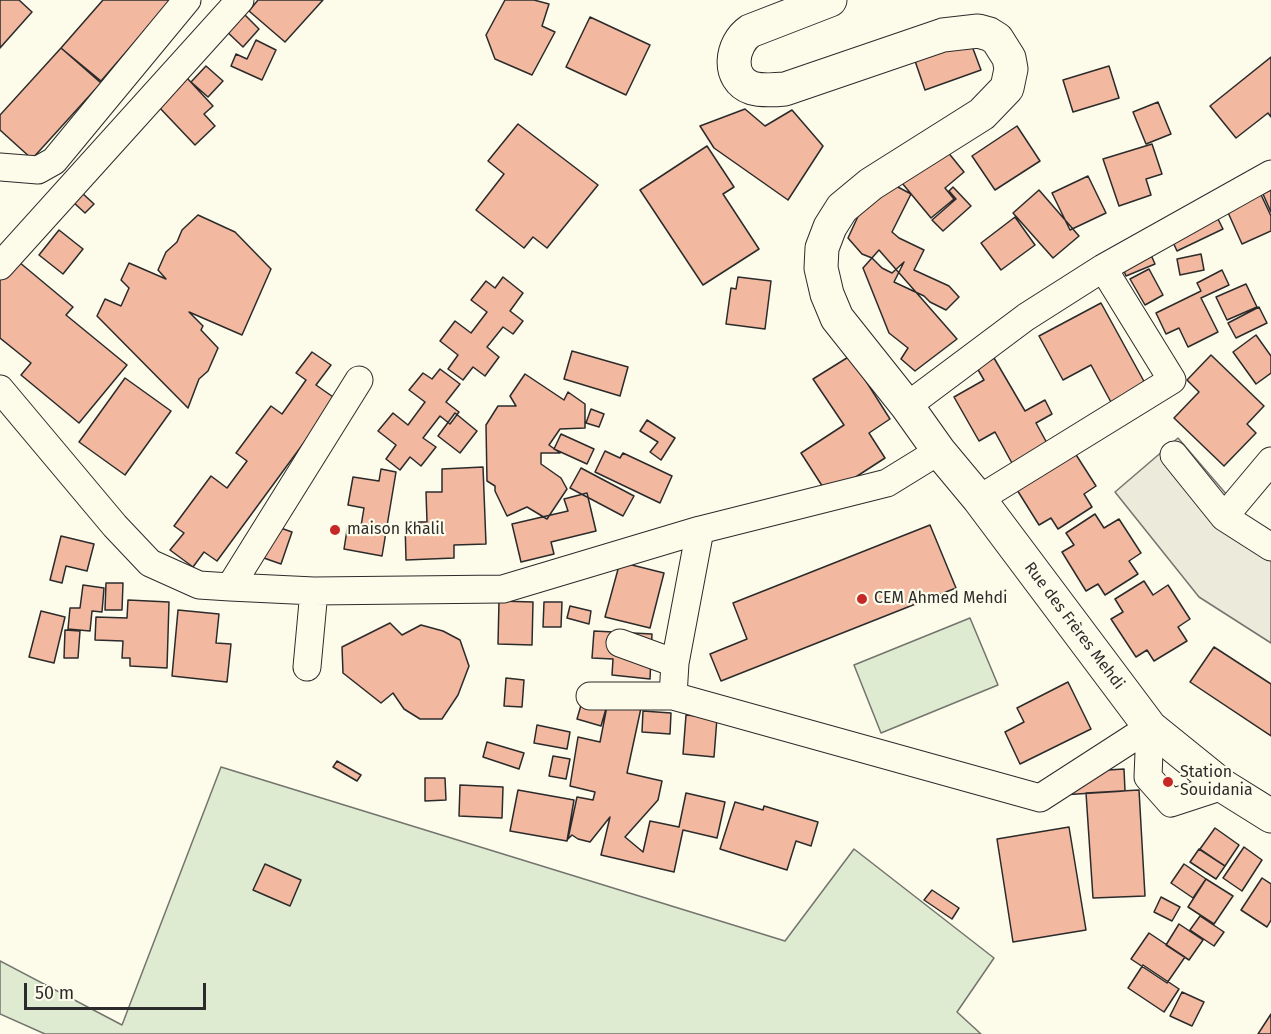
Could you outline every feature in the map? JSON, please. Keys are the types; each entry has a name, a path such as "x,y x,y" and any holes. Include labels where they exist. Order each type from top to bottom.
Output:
{"main road":[{"name":"Rue des Frères Mehdi","path":"830,0 742,36 736,45 734,54 737,75 742,82 751,88 785,89 943,35 965,31 978,31 997,39 1009,58 1010,80 1000,98 981,114 871,184 842,208 830,227 822,248 821,268 827,294 837,318 907,406 939,451 979,499 1150,728 1222,786 1271,816"}],"street":[{"path":"0,167 38,170 54,161 187,0"},
{"path":"0,266 240,0"},
{"path":"907,406 1026,317 1103,268 1271,174"},
{"path":"979,499 1172,380 1103,268"},
{"path":"230,588 359,380"},
{"path":"0,389 115,526 150,563 199,585 230,588 314,591 503,589 700,530 887,483 939,451"},
{"path":"1174,455 1224,517 1271,547"},
{"path":"1224,517 1271,461"},
{"path":"674,696 675,663 700,530"},
{"path":"307,667 314,591"},
{"path":"620,643 675,663"},
{"path":"590,696 674,696 1040,798 1150,728"},
{"path":"1150,728 1148,777 1171,803 1222,786"}],"green space":[{"path":"970,618 998,685 881,733 854,665"},
{"path":"221,767 785,941 854,849 994,958 957,1012 981,1034 45,1034 0,1014 0,961 122,1025"}],"shaded area":[{"path":"1178,438 1246,517 1271,535 1271,643 1199,597 1115,492"}],"building":[{"path":"0,0 19,0 32,12 0,48"},
{"path":"103,0 171,0 101,81 61,48"},
{"path":"258,0 323,0 285,42 249,11"},
{"path":"505,0 534,0 549,4 542,26 555,32 532,75 495,59 486,35"},
{"path":"238,8 259,29 243,47 222,27"},
{"path":"590,17 650,45 626,95 566,67"},
{"path":"969,38 981,70 925,90 914,58"},
{"path":"256,40 276,50 262,80 231,66 236,54 247,59"},
{"path":"61,48 101,83 32,159 0,130 0,115"},
{"path":"1271,57 1271,117 1268,113 1236,138 1210,106"},
{"path":"206,66 223,81 208,97 191,82"},
{"path":"1109,66 1119,98 1073,112 1063,80"},
{"path":"187,78 213,106 204,114 215,126 195,145 157,105"},
{"path":"1158,102 1171,134 1146,144 1133,112"},
{"path":"745,109 765,126 792,110 823,146 788,200 714,148 700,126"},
{"path":"518,124 598,185 547,248 533,237 524,248 476,210 504,174 488,161"},
{"path":"1017,126 1040,161 995,190 972,156"},
{"path":"938,140 964,172 945,188 954,199 931,218 902,183"},
{"path":"1152,144 1162,174 1146,179 1151,195 1119,206 1103,159"},
{"path":"707,146 734,187 723,194 759,249 703,285 640,190"},
{"path":"1088,176 1106,213 1070,230 1052,193"},
{"path":"1256,184 1271,216 1271,231 1242,244 1222,199"},
{"path":"896,186 911,194 892,232 924,250 914,270 949,286 959,297 946,310 930,302 924,296 894,282 904,262 892,273 882,268 872,258 862,254 848,238 860,212"},
{"path":"953,187 971,206 943,231 932,220 956,199 949,191"},
{"path":"1039,190 1079,236 1053,258 1013,213"},
{"path":"1271,190 1271,212 1263,194"},
{"path":"81,192 94,204 85,213 72,201"},
{"path":"1211,205 1223,229 1177,251 1166,227"},
{"path":"198,215 235,232 271,269 242,335 189,312 203,326 201,330 218,348 208,371 199,379 188,408 97,316 105,299 121,306 129,288 121,280 129,263 166,279 158,270 166,252 177,242 182,230"},
{"path":"1015,217 1035,245 1001,270 981,243"},
{"path":"59,230 83,249 63,274 39,255"},
{"path":"1144,239 1155,264 1126,276 1116,251"},
{"path":"879,250 957,339 915,371 901,359 908,348 889,333 863,268"},
{"path":"1201,254 1204,270 1180,275 1177,259"},
{"path":"13,257 73,307 66,315 127,365 79,423 21,375 31,363 0,338 0,273"},
{"path":"1149,269 1163,295 1145,305 1130,279"},
{"path":"1222,270 1229,285 1201,298 1218,332 1188,347 1179,328 1166,334 1156,313 1201,291 1197,283"},
{"path":"503,277 523,293 510,311 523,321 513,334 503,327 487,347 499,357 485,376 473,367 463,380 448,369 458,355 440,341 455,321 471,333 487,312 471,300 486,281 495,288"},
{"path":"738,277 771,281 765,329 726,324 731,288 736,289"},
{"path":"1246,284 1257,307 1227,320 1216,297"},
{"path":"1101,303 1146,385 1112,404 1091,365 1063,380 1039,336"},
{"path":"1259,307 1267,323 1236,338 1228,323"},
{"path":"1256,335 1271,356 1271,373 1256,384 1233,352"},
{"path":"572,351 628,367 620,396 564,379"},
{"path":"312,352 331,365 316,385 336,399 217,561 204,552 193,567 170,550 184,533 174,526 211,476 227,488 247,461 236,453 271,406 282,414 306,380 296,373"},
{"path":"1211,355 1264,406 1247,424 1256,433 1224,466 1174,418 1199,392 1187,380"},
{"path":"850,356 890,419 869,433 885,458 828,495 801,453 844,425 813,379"},
{"path":"994,358 1025,411 1045,400 1052,414 1036,423 1048,445 1013,465 995,432 979,441 954,397 984,380 977,368"},
{"path":"440,369 460,384 446,402 459,412 450,424 440,416 423,438 436,447 421,466 410,457 400,470 386,459 396,445 378,431 393,413 408,425 425,402 409,390 423,373 432,379"},
{"path":"525,374 564,400 568,392 585,404 585,428 560,429 549,445 560,453 541,453 541,464 561,478 567,489 547,519 527,507 507,516 495,491 495,486 487,481 486,425 498,406 516,406 510,396"},
{"path":"125,378 171,411 125,475 79,442"},
{"path":"591,409 604,414 599,427 586,423"},
{"path":"455,413 477,431 460,453 438,436"},
{"path":"647,420 675,438 661,460 650,452 658,442 640,431"},
{"path":"561,434 594,449 587,464 554,449"},
{"path":"1073,450 1096,486 1084,494 1092,507 1058,529 1051,518 1039,525 1014,485"},
{"path":"605,451 620,458 623,453 672,476 660,503 595,472"},
{"path":"483,467 486,544 454,545 454,558 406,560 405,522 427,522 426,492 442,492 442,469"},
{"path":"581,468 634,496 623,516 570,488"},
{"path":"381,469 396,472 382,556 344,549 348,524 361,526 364,508 348,505 353,477 379,481"},
{"path":"587,493 596,531 551,542 554,554 521,562 512,524 568,511 564,499"},
{"path":"1095,514 1104,528 1119,519 1141,553 1129,561 1138,574 1105,595 1098,584 1086,591 1062,552 1074,545 1066,533"},
{"path":"272,525 292,532 281,564 261,557"},
{"path":"930,525 956,588 721,681 710,654 747,639 733,603"},
{"path":"61,536 94,544 87,571 66,566 62,583 50,580"},
{"path":"620,562 664,573 650,628 605,617"},
{"path":"1144,581 1153,595 1168,585 1190,619 1178,627 1187,641 1154,661 1147,650 1136,657 1111,619 1123,612 1115,599"},
{"path":"106,583 123,583 122,610 105,610"},
{"path":"83,585 104,588 102,612 92,611 90,631 68,629 70,608 80,608"},
{"path":"128,600 169,602 167,668 130,666 130,658 122,658 123,641 95,640 96,617 127,618"},
{"path":"499,601 533,602 532,645 498,644"},
{"path":"544,602 562,602 561,627 543,627"},
{"path":"570,606 591,611 589,624 567,618"},
{"path":"178,610 219,614 216,643 231,644 227,682 172,676"},
{"path":"41,611 65,617 54,663 29,657"},
{"path":"390,623 402,635 421,625 443,631 460,640 469,666 458,695 442,719 420,719 404,709 393,693 381,703 343,673 342,647"},
{"path":"65,630 80,631 78,658 64,658"},
{"path":"594,631 652,634 650,679 612,675 613,659 592,658"},
{"path":"1214,647 1271,684 1271,736 1190,682"},
{"path":"506,678 524,680 522,707 504,706"},
{"path":"1068,682 1091,729 1020,764 1005,732 1024,722 1017,708"},
{"path":"586,688 610,695 601,726 577,719"},
{"path":"608,701 641,708 627,773 662,781 658,800 625,837 643,852 650,821 679,827 686,793 725,802 717,838 683,830 674,872 601,855 610,817 590,842 572,835 568,839 577,797 593,800 595,792 570,786 578,737 600,742"},
{"path":"643,711 671,713 670,734 642,732"},
{"path":"686,715 717,718 714,757 683,754"},
{"path":"537,725 570,732 567,749 534,743"},
{"path":"487,742 524,753 519,769 483,757"},
{"path":"553,756 570,759 566,779 549,776"},
{"path":"337,761 361,775 357,781 333,767"},
{"path":"1124,769 1125,791 1061,795 1060,773"},
{"path":"425,778 445,778 446,800 425,801"},
{"path":"460,785 503,787 502,818 459,816"},
{"path":"518,790 574,800 567,841 510,831"},
{"path":"1139,790 1145,896 1093,898 1086,793"},
{"path":"735,802 763,810 764,806 818,822 811,846 796,841 787,870 720,849"},
{"path":"1069,827 1086,930 1013,942 997,839"},
{"path":"1215,828 1239,845 1225,866 1200,849"},
{"path":"1244,847 1262,860 1242,891 1223,878"},
{"path":"1199,849 1225,866 1216,879 1190,862"},
{"path":"265,864 301,880 290,906 253,890"},
{"path":"1184,864 1206,879 1193,898 1171,883"},
{"path":"1262,878 1271,884 1271,920 1267,927 1241,910"},
{"path":"1206,879 1233,896 1214,924 1188,907"},
{"path":"932,890 959,908 952,919 924,900"},
{"path":"1161,897 1180,907 1172,921 1154,912"},
{"path":"1200,916 1224,932 1214,946 1190,930"},
{"path":"1179,924 1203,940 1189,960 1166,945"},
{"path":"1149,933 1185,957 1167,983 1131,959"},
{"path":"1143,965 1179,989 1164,1012 1128,988"},
{"path":"1182,992 1204,1002 1192,1026 1170,1016"},
{"path":"1271,1014 1271,1034 1258,1034"}],"place":[{"name":"maison khalil","path":"335,530"},
{"name":"CEM Ahmed Mehdi","path":"862,599"},
{"name":"Station Souidania","path":"1168,782"}]}
